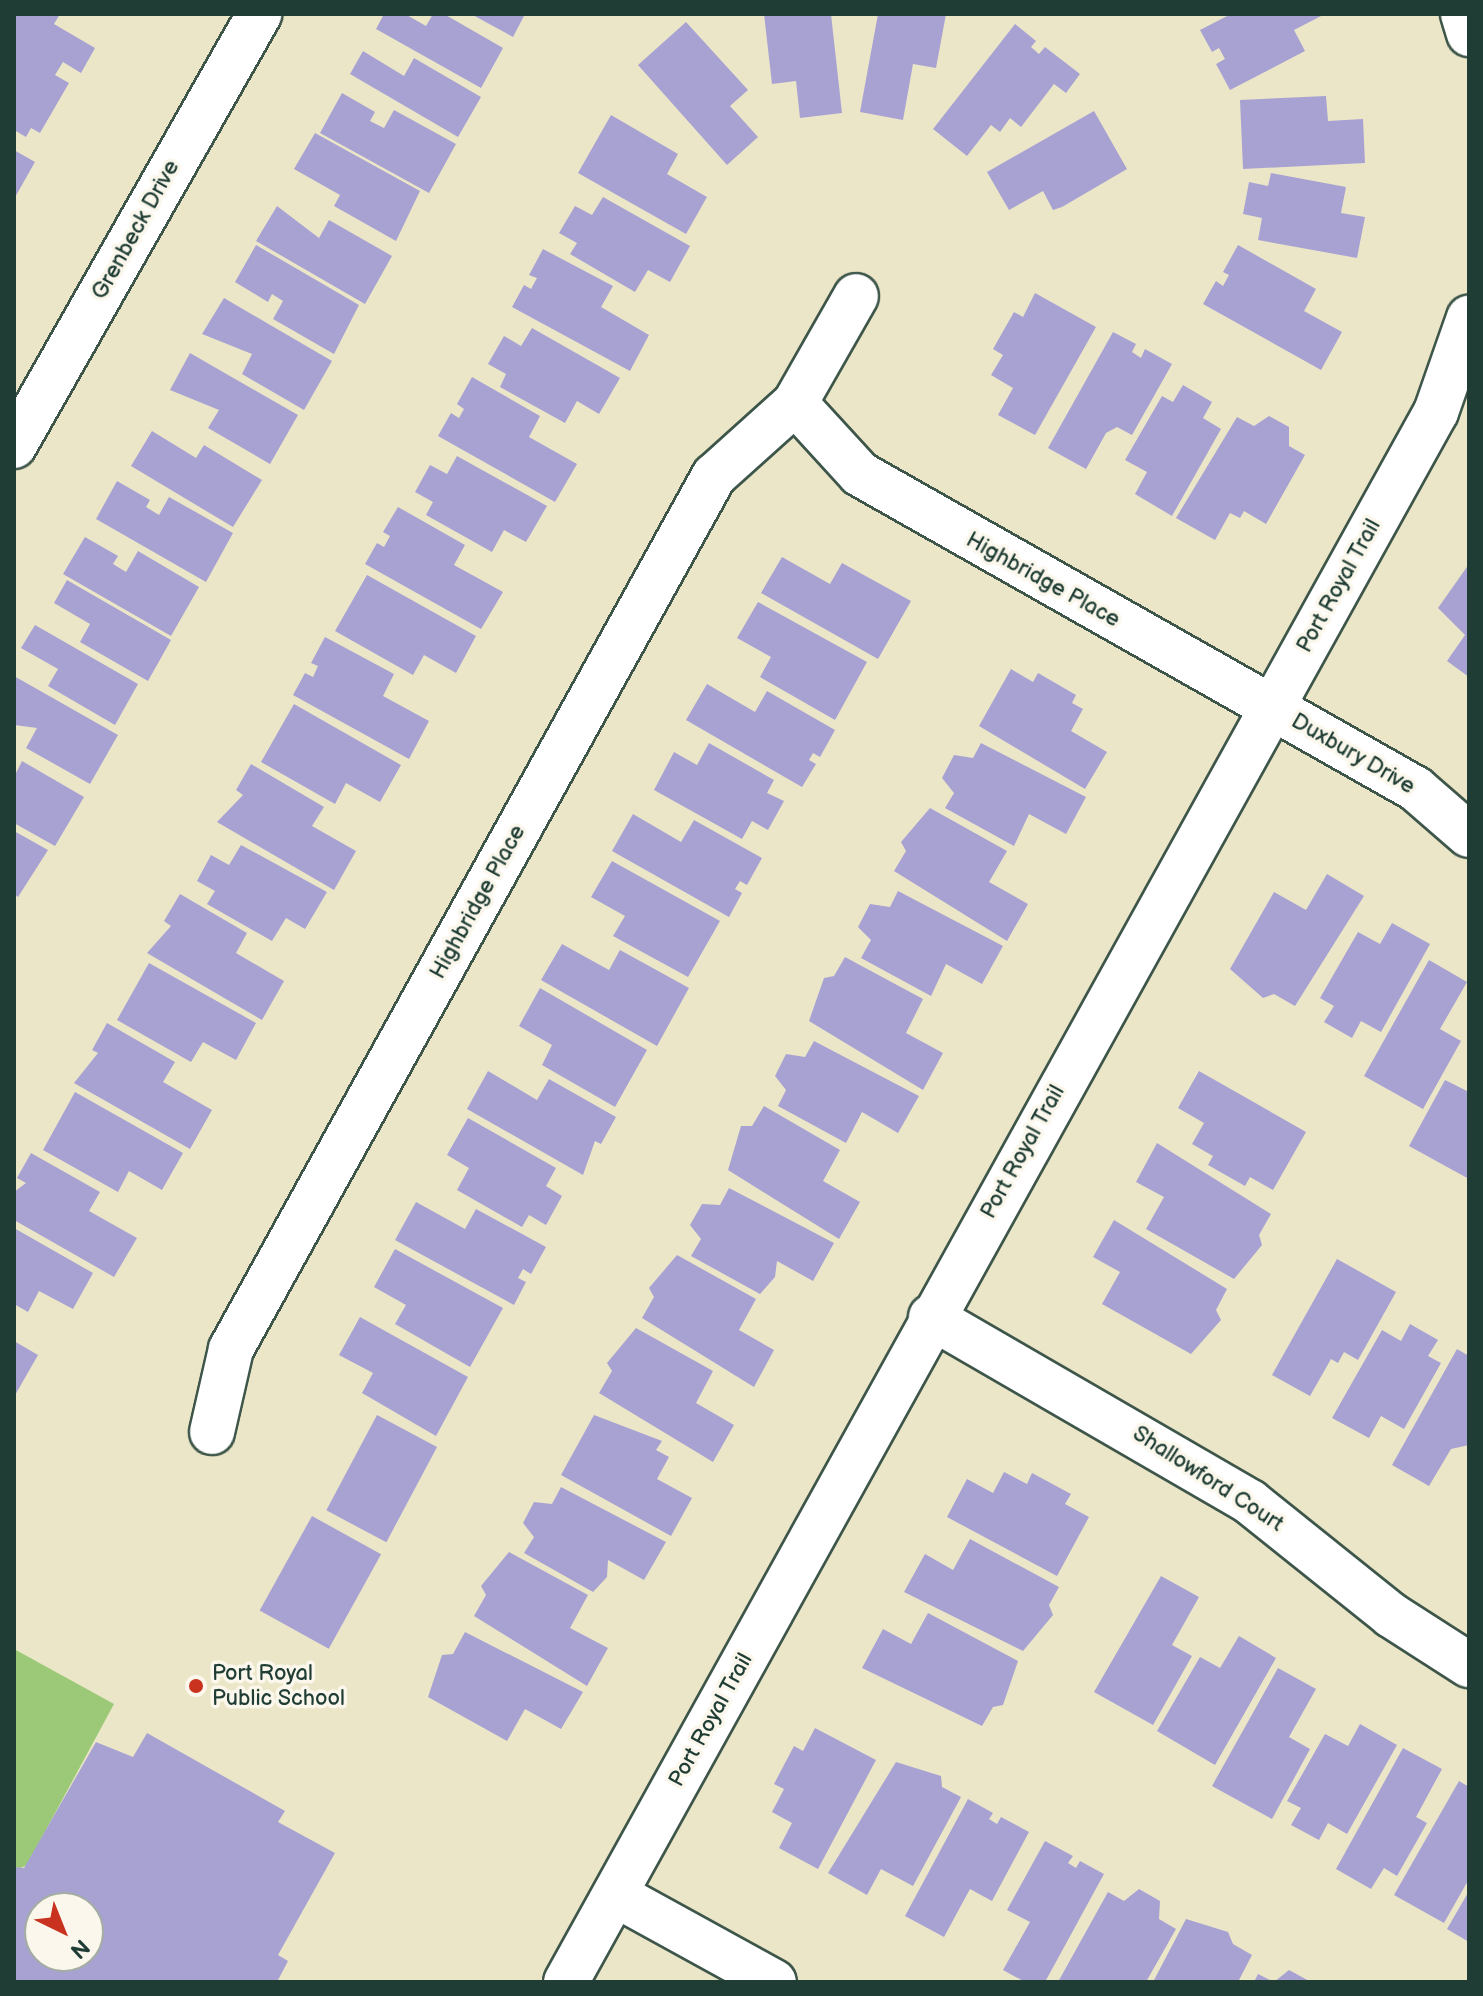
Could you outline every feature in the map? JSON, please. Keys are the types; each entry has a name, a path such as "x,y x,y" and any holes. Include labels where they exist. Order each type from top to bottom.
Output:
{"street":[{"name":"Grenbeck Drive","path":"14,446 259,14"},
{"path":"1463,14 1469,34"},
{"name":"Highbridge Place","path":"212,1432 231,1349 714,476 795,403 856,296"},
{"name":"Port Royal Trail","path":"566,1982 931,1317 1436,412 1469,318"},
{"name":"Highbridge Place","path":"795,403 860,474 1271,707"},
{"name":"Duxbury Drive","path":"1271,707 1416,789 1469,835"},
{"name":"Shallowford Court","path":"931,1317 1250,1502 1391,1615 1469,1665"},
{"path":"616,1895 774,1982"}],"green space":[{"path":"14,1649 114,1704 27,1865 14,1871"}],"building":[{"path":"14,14 60,14 54,24 95,48 81,73 63,62 55,75 69,83 40,133 31,128 26,137 14,130"},
{"path":"384,14 405,14 426,26 433,14 444,14 503,48 481,88 376,29"},
{"path":"471,14 525,14 513,37"},
{"path":"764,14 831,14 842,113 800,118 796,81 772,84"},
{"path":"878,14 946,14 936,68 913,64 903,120 860,112"},
{"path":"1231,14 1325,14 1294,30 1305,51 1230,90 1216,64 1225,59 1219,48 1212,52 1200,30"},
{"path":"686,22 748,90 730,106 758,137 727,165 638,65"},
{"path":"1015,24 1036,41 1031,47 1039,54 1045,47 1080,74 1066,93 1054,84 1021,127 1010,118 1000,132 991,125 967,156 933,129"},
{"path":"363,51 404,76 414,58 481,97 458,137 350,74"},
{"path":"342,93 375,112 370,121 384,128 394,110 456,144 429,193 320,133"},
{"path":"1326,96 1328,121 1363,119 1365,163 1243,169 1240,100"},
{"path":"1094,111 1127,169 1062,207 1053,210 1043,191 1009,210 987,172"},
{"path":"611,115 678,154 667,174 707,197 686,234 578,173"},
{"path":"315,133 420,191 396,241 334,206 340,195 294,169"},
{"path":"14,150 35,162 14,199"},
{"path":"1271,173 1346,187 1341,213 1365,217 1357,258 1258,240 1262,218 1243,214 1249,182 1268,186"},
{"path":"603,197 690,246 670,282 648,270 635,292 570,254 577,243 559,233 575,206 592,215"},
{"path":"277,206 319,238 329,220 392,256 365,304 256,241"},
{"path":"256,245 359,305 334,354 273,319 283,301 272,294 268,302 235,282"},
{"path":"1238,245 1316,289 1304,311 1342,332 1321,370 1203,304 1216,281 1223,286 1229,275 1223,272"},
{"path":"543,249 613,286 601,307 649,335 630,371 512,307 524,285 531,289 537,278 529,275"},
{"path":"1035,293 1096,327 1035,435 998,415 1013,388 991,375 1003,355 993,349 1014,312 1023,317"},
{"path":"224,298 332,361 304,410 242,374 252,354 202,334"},
{"path":"532,328 620,378 599,414 577,401 565,423 500,387 506,374 488,364 504,336 521,346"},
{"path":"1113,332 1136,344 1132,352 1141,358 1145,349 1172,364 1132,435 1117,427 1106,433 1086,469 1048,448"},
{"path":"190,353 298,415 270,464 208,428 219,410 170,390"},
{"path":"472,377 540,416 529,437 577,464 555,502 438,436 451,413 459,418 464,409 457,404"},
{"path":"1183,385 1212,402 1203,418 1221,429 1172,516 1135,494 1147,472 1125,460 1162,396 1173,402"},
{"path":"1269,416 1289,427 1289,446 1305,455 1266,524 1244,511 1240,518 1230,513 1215,540 1176,518 1237,417 1254,426"},
{"path":"152,431 196,458 204,445 262,480 233,527 131,466"},
{"path":"457,456 547,506 526,542 504,530 492,552 426,515 433,502 415,492 430,465 447,474"},
{"path":"117,481 150,500 146,507 159,515 169,497 233,533 206,582 96,519"},
{"path":"398,507 465,545 454,565 503,592 481,629 365,564 377,543 384,547 390,536 383,532"},
{"path":"85,537 118,556 113,564 126,572 138,551 199,587 171,636 63,574"},
{"path":"782,557 830,584 842,563 911,601 878,659 761,593"},
{"path":"1469,564 1469,677 1447,661 1465,635 1438,608"},
{"path":"367,575 476,636 456,673 424,655 413,675 335,631"},
{"path":"67,580 171,640 148,681 80,642 90,624 54,603"},
{"path":"758,602 867,662 835,720 760,677 771,657 737,638"},
{"path":"35,625 138,684 115,725 48,686 58,669 21,648"},
{"path":"325,637 394,674 383,696 429,721 409,759 293,695 305,673 313,677 318,666 311,663"},
{"path":"1011,669 1033,682 1038,673 1076,695 1072,703 1083,709 1071,731 1107,752 1085,789 979,726"},
{"path":"14,676 118,735 90,784 26,748 37,728 14,725"},
{"path":"707,684 755,712 767,691 835,730 820,757 813,753 809,760 816,764 802,787 686,720"},
{"path":"294,704 401,765 380,802 346,783 335,804 261,762"},
{"path":"709,743 774,780 767,793 784,801 768,830 752,821 742,839 654,790 674,752 697,765"},
{"path":"981,743 1086,797 1066,834 1029,814 1014,846 945,808 954,793 942,778 954,755 973,758"},
{"path":"22,761 84,797 55,846 14,823 14,777"},
{"path":"251,764 324,807 312,826 356,851 334,890 217,822 243,795 236,790"},
{"path":"930,808 1007,851 989,882 1028,904 1007,941 894,871 906,851 901,842"},
{"path":"633,814 681,842 694,820 762,858 747,885 740,881 735,889 742,893 729,917 612,851"},
{"path":"14,831 48,850 18,897 14,894"},
{"path":"241,845 327,892 305,929 286,918 272,941 207,904 215,891 197,881 211,855 229,865"},
{"path":"612,861 720,921 688,977 613,936 625,916 591,897"},
{"path":"1327,874 1364,896 1295,1006 1274,994 1263,998 1230,969 1274,892 1306,910"},
{"path":"898,891 1003,946 982,984 946,964 931,996 861,958 871,940 858,927 870,904 890,907"},
{"path":"180,894 247,933 236,953 284,981 262,1020 147,953 171,926 164,921"},
{"path":"1392,923 1430,944 1381,1032 1361,1021 1352,1038 1324,1022 1334,1006 1320,998 1358,932 1380,944"},
{"path":"562,944 609,970 620,950 689,988 657,1046 541,980"},
{"path":"845,957 923,999 906,1033 943,1053 923,1090 809,1021 824,978 834,976"},
{"path":"1429,960 1467,982 1440,1029 1461,1041 1423,1109 1364,1076"},
{"path":"149,963 256,1023 236,1060 203,1042 191,1062 117,1020"},
{"path":"540,988 647,1050 615,1107 542,1065 552,1045 519,1026"},
{"path":"107,1023 175,1062 163,1082 212,1110 190,1149 74,1083 98,1053 92,1050"},
{"path":"814,1041 919,1096 898,1133 862,1112 846,1143 778,1106 786,1090 775,1076 786,1054 805,1057"},
{"path":"488,1071 537,1100 549,1079 616,1117 601,1144 595,1141 583,1175 467,1109"},
{"path":"1199,1071 1306,1132 1273,1190 1250,1177 1245,1186 1208,1165 1213,1156 1192,1144 1204,1123 1178,1108"},
{"path":"1445,1080 1469,1092 1469,1179 1409,1146"},
{"path":"75,1092 183,1153 162,1190 129,1171 118,1192 43,1150"},
{"path":"764,1106 840,1150 823,1181 860,1202 839,1239 728,1170 741,1126 752,1126"},
{"path":"468,1118 556,1168 546,1186 562,1196 546,1225 529,1215 522,1227 457,1190 469,1168 447,1155"},
{"path":"1157,1143 1271,1214 1259,1235 1262,1245 1234,1279 1146,1229 1164,1197 1136,1182"},
{"path":"31,1153 100,1192 89,1211 137,1238 114,1277 14,1220 14,1192 26,1183 17,1178"},
{"path":"729,1188 834,1243 813,1281 777,1261 775,1277 760,1294 691,1256 701,1239 690,1225 702,1204 720,1205"},
{"path":"416,1202 465,1229 476,1209 546,1247 531,1274 523,1269 518,1278 526,1282 514,1305 395,1240"},
{"path":"1114,1220 1227,1289 1216,1310 1221,1320 1191,1354 1102,1304 1120,1272 1093,1257"},
{"path":"14,1228 93,1273 73,1309 39,1291 28,1312 14,1304"},
{"path":"395,1249 503,1308 470,1367 395,1324 406,1305 374,1287"},
{"path":"677,1255 756,1299 739,1330 774,1350 754,1387 642,1318 654,1297 649,1288"},
{"path":"1337,1259 1396,1292 1358,1360 1344,1352 1338,1363 1331,1359 1310,1396 1272,1375"},
{"path":"360,1317 468,1377 436,1436 362,1393 373,1373 339,1355"},
{"path":"1410,1324 1438,1340 1428,1356 1441,1363 1404,1429 1381,1416 1369,1438 1332,1418 1382,1330 1401,1341"},
{"path":"636,1328 713,1371 696,1403 734,1425 713,1462 599,1393 612,1371 607,1363"},
{"path":"14,1341 38,1355 14,1397"},
{"path":"1457,1349 1469,1356 1469,1445 1451,1449 1429,1486 1392,1465"},
{"path":"377,1415 437,1447 386,1542 326,1510"},
{"path":"594,1415 662,1441 656,1450 669,1457 657,1479 692,1498 671,1536 561,1475"},
{"path":"1004,1472 1027,1484 1032,1473 1071,1494 1065,1504 1089,1517 1057,1576 947,1517 967,1479 993,1493"},
{"path":"561,1487 666,1542 644,1580 608,1560 607,1577 593,1592 524,1553 534,1537 523,1523 534,1502 552,1504"},
{"path":"312,1516 381,1554 329,1649 260,1610"},
{"path":"970,1539 1059,1587 1049,1605 1053,1615 1023,1651 904,1592 925,1554 953,1570"},
{"path":"509,1552 588,1595 570,1628 608,1648 587,1686 474,1616 486,1595 481,1586"},
{"path":"1161,1576 1199,1597 1172,1645 1192,1656 1153,1725 1094,1692"},
{"path":"928,1613 1018,1661 1003,1705 993,1707 982,1726 862,1668 883,1629 911,1644"},
{"path":"465,1632 583,1692 561,1729 525,1709 507,1741 428,1697 442,1655 453,1654"},
{"path":"1239,1636 1276,1658 1215,1765 1157,1731 1200,1657 1220,1668"},
{"path":"1278,1668 1316,1689 1289,1737 1310,1749 1272,1819 1212,1786"},
{"path":"1360,1724 1397,1745 1347,1834 1328,1823 1319,1840 1291,1825 1301,1808 1287,1801 1325,1734 1348,1746"},
{"path":"815,1728 876,1760 818,1869 779,1848 792,1823 772,1812 784,1789 774,1784 794,1746 803,1751"},
{"path":"147,1733 285,1811 278,1822 335,1853 278,1955 288,1961 277,1982 14,1982 14,1867 24,1868 96,1742 133,1757"},
{"path":"1403,1748 1442,1769 1416,1817 1427,1823 1397,1876 1384,1868 1371,1889 1336,1869"},
{"path":"896,1762 941,1776 942,1787 961,1797 913,1886 881,1869 867,1895 828,1873"},
{"path":"1459,1781 1469,1787 1469,1879 1444,1923 1394,1895"},
{"path":"968,1799 993,1813 989,1819 997,1824 1001,1817 1029,1832 992,1901 970,1889 944,1937 905,1916"},
{"path":"1045,1841 1073,1856 1068,1863 1076,1868 1080,1861 1104,1874 1045,1982 1025,1982 1003,1970 1030,1922 1007,1910"},
{"path":"1139,1889 1160,1901 1159,1919 1176,1929 1146,1982 1058,1982 1108,1892 1124,1901"},
{"path":"1469,1891 1469,1942 1447,1929"},
{"path":"1186,1919 1228,1932 1233,1944 1252,1955 1238,1982 1153,1982"},
{"path":"1289,1970 1311,1982 1274,1982"},
{"path":"1258,1974 1274,1982 1254,1982"}],"place":[{"name":"Port Royal Public School","path":"196,1686"}]}
